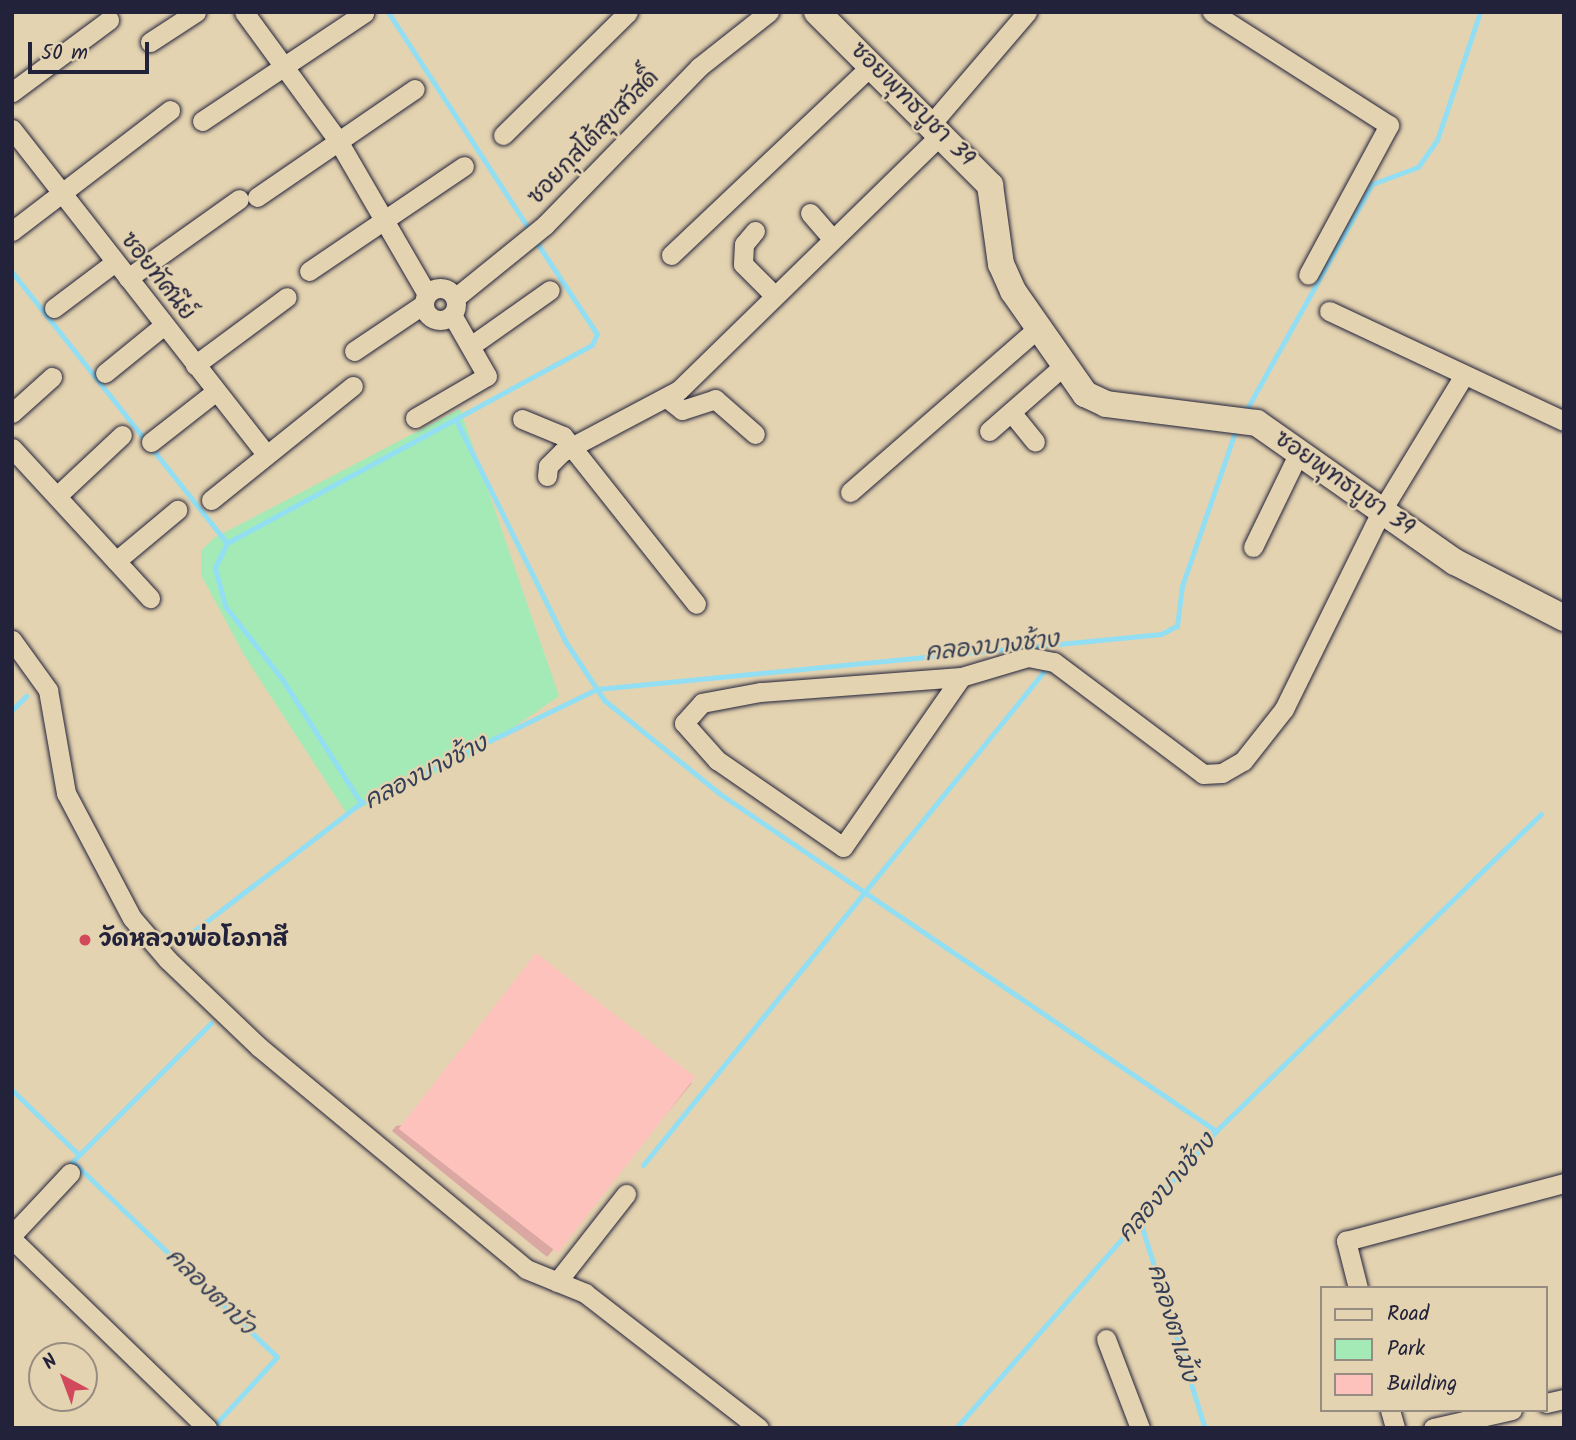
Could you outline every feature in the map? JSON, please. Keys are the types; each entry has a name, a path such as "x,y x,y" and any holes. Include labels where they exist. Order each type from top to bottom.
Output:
{"street":[{"path":"150,42 197,12"},
{"path":"244,12 337,139 386,219 434,320 454,307 487,376 415,418"},
{"path":"503,135 628,12"},
{"name":"ซอยกุสโต้สุขสวัสดิ์","path":"454,307 545,225 699,67 769,12"},
{"name":"ซอยพุทธบูชา 39","path":"817,12 937,128 990,186 1001,264 1037,329 1062,367 1085,394 1106,404 1228,417 1257,423 1517,599 1564,618"},
{"path":"547,476 551,461 572,447 667,398 832,238 937,128 1027,12"},
{"path":"1212,12 1389,125 1308,275"},
{"path":"202,121 364,13"},
{"path":"12,92 109,20"},
{"path":"671,255 872,65"},
{"path":"128,278 415,89"},
{"path":"12,231 170,110"},
{"name":"ซอยทัศนีย์","path":"12,129 266,454"},
{"path":"309,271 464,166"},
{"path":"810,213 832,238"},
{"path":"755,231 744,244 743,264 773,294"},
{"path":"54,308 115,262"},
{"path":"472,345 550,290"},
{"path":"195,365 287,296"},
{"path":"354,351 425,299"},
{"path":"1329,311 1463,377 1564,421"},
{"path":"105,373 163,325"},
{"path":"850,492 1037,329"},
{"path":"989,430 1062,367"},
{"path":"12,413 52,377"},
{"path":"961,677 843,847 717,760 684,723 702,703 760,692 961,677 1048,660 1202,774 1222,773 1243,761 1284,709 1382,510 1463,377"},
{"path":"211,500 353,386"},
{"path":"151,442 215,392"},
{"path":"667,398 682,410 715,399 755,434"},
{"path":"1011,412 1035,442"},
{"path":"522,419 556,430 572,447 696,604"},
{"path":"57,496 122,435"},
{"path":"12,448 150,598"},
{"path":"1253,547 1300,450"},
{"path":"116,561 177,510"},
{"path":"12,640 48,690 66,793 146,936 259,1047 526,1269 585,1293 759,1428"},
{"path":"70,1173 12,1237 205,1426"},
{"path":"1357,1286 1346,1241 1564,1183"},
{"path":"557,1282 626,1194"},
{"path":"1106,1339 1140,1428"},
{"path":"1433,1428 1504,1412"}],"green space":[{"path":"460,409 559,696 471,757 347,814 244,655 201,575 201,551 214,538"}],"building":[{"path":"536,953 695,1077 558,1253 399,1129"}],"waterway":[{"path":"388,12 530,231"},
{"name":"คลองบางช้าง","path":"1244,414 1372,184 1418,167 1437,140 1480,12"},
{"path":"227,543 592,345 597,334 535,240"},
{"path":"12,272 227,543 215,568 225,606 282,679 361,803"},
{"path":"456,420 565,641 604,700 720,794 1216,1131"},
{"name":"คลองบางช้าง","path":"177,944 361,803 597,689 1161,634 1177,626 1182,586 1236,429"},
{"path":"643,1165 1049,665"},
{"path":"12,710 26,696"},
{"name":"คลองบางช้าง","path":"956,1428 1216,1131 1541,814"},
{"path":"71,1163 211,1023"},
{"path":"12,1090 79,1155"},
{"name":"คลองตาบัว","path":"73,1162 277,1357 213,1427"},
{"name":"คลองตาเม้ง","path":"1139,1218 1205,1428"}],"place":[{"name":"วัดหลวงพ่อโอภาสี","path":"85,940"}]}
